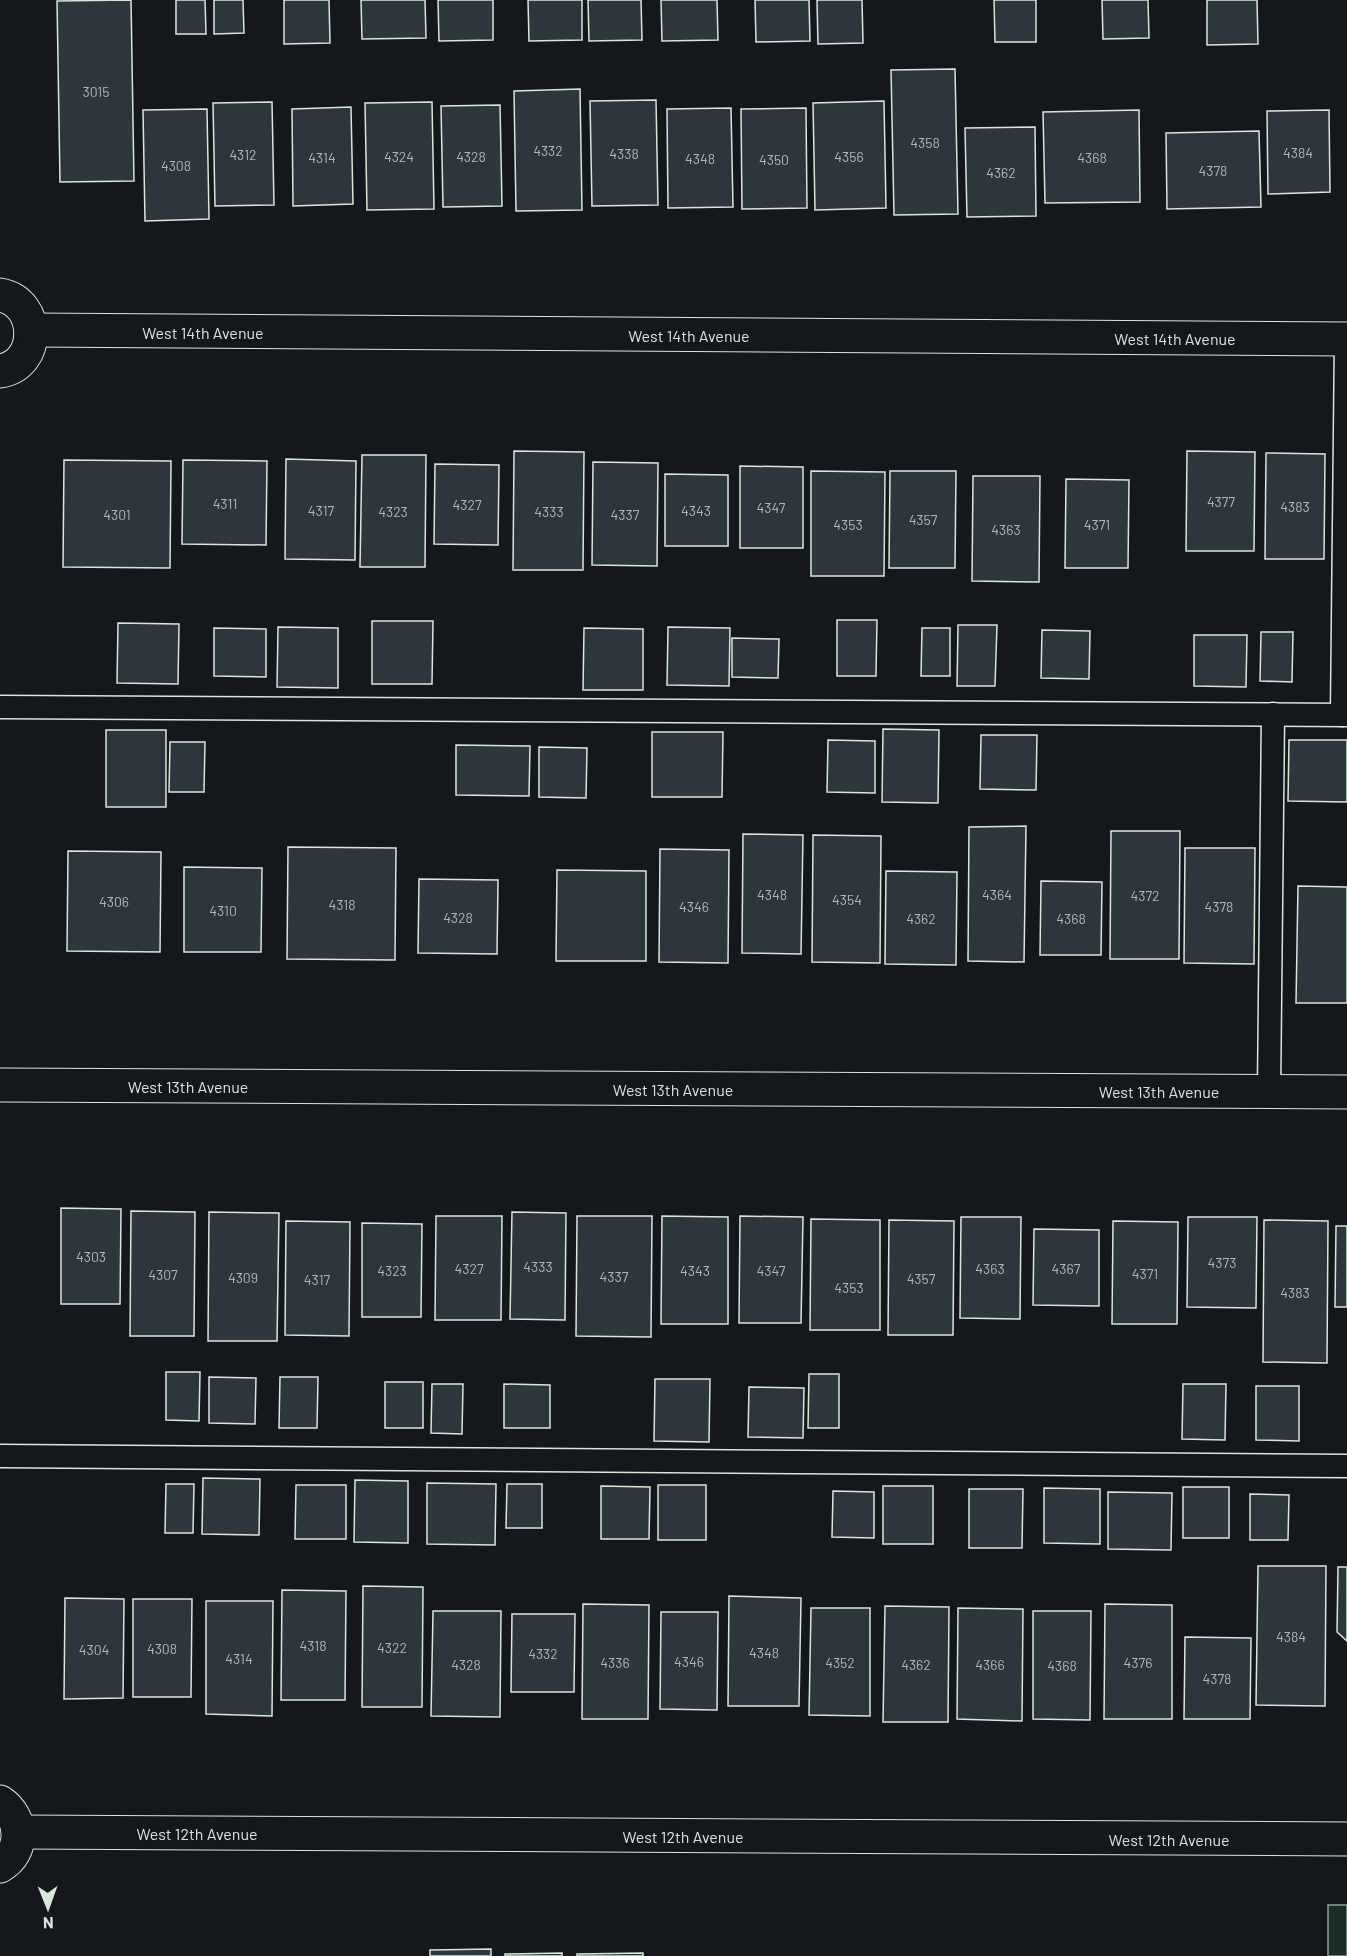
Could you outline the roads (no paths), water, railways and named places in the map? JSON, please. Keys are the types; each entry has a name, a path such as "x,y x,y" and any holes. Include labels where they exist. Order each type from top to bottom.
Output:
{"street":[{"path":"0,296 15,302 24,309 32,330 31,344 26,355 16,365 0,371"},
{"name":"West 14th Avenue","path":"32,330 1346,339"},
{"name":"West 13th Avenue","path":"0,1085 1347,1092"},
{"path":"0,1802 11,1811 19,1832 17,1845 12,1855 0,1866"},
{"name":"West 12th Avenue","path":"19,1832 1347,1839"}],"lane":[{"path":"0,707 1344,715 1346,339"},
{"path":"1269,1092 1273,714"},
{"path":"0,1456 1347,1466"}]}
